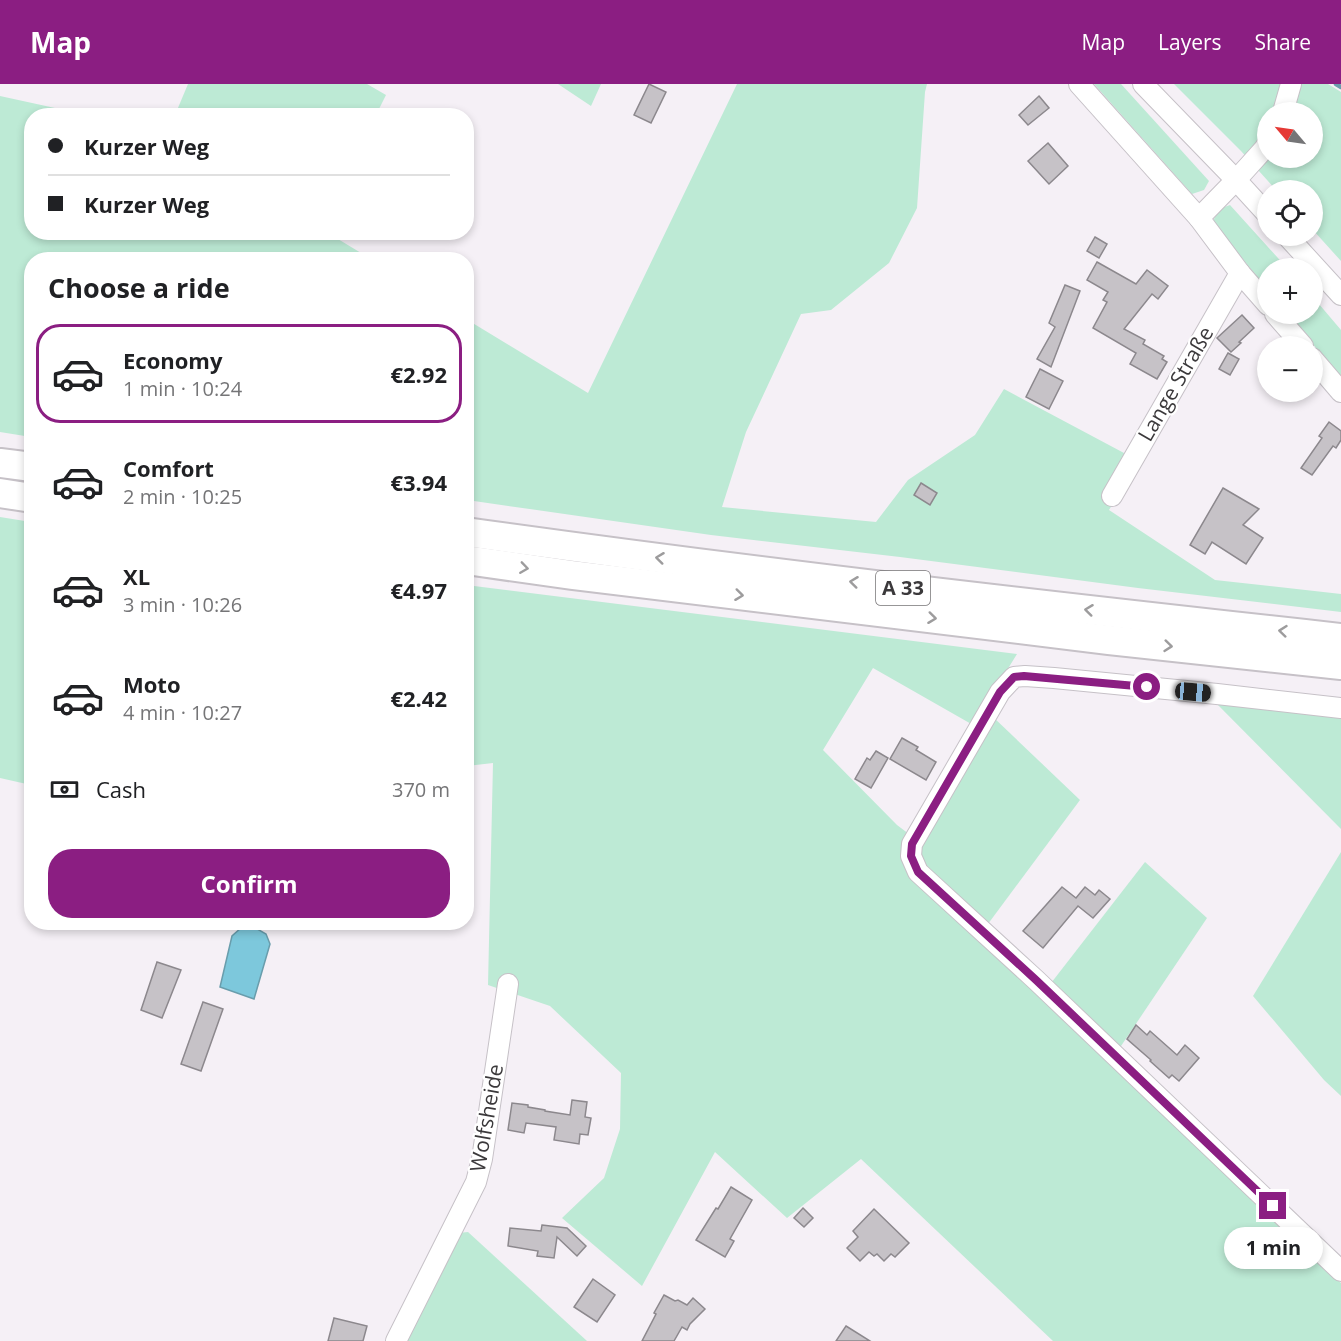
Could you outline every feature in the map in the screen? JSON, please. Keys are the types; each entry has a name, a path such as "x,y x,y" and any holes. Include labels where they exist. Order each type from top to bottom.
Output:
{"highway":[{"path":"0,463 24,466"},
{"path":"0,493 24,497"},
{"name":"A 33","path":"474,533 601,551 1341,638"},
{"name":"A 33","path":"474,561 572,575 1341,665"}],"street":[{"path":"1079,84 1198,218 1257,292"},
{"path":"1143,84 1257,203"},
{"path":"1285,102 1291,84"},
{"path":"1198,218 1257,157"},
{"path":"1296,246 1341,295"},
{"name":"Lange Straße","path":"1112,496 1240,273"},
{"path":"1284,324 1294,336"},
{"path":"1323,371 1341,392"},
{"path":"1341,708 1217,694 1024,676 1014,677 1000,692 912,844 911,856 918,872 1036,980 1341,1270"},
{"name":"Wolfsheide","path":"396,1341 476,1182 482,1159 508,984"}],"green space":[{"path":"188,84 367,84 386,95 380,108 178,108"},
{"path":"558,84 601,84 591,106"},
{"path":"737,84 927,84 917,208 889,263 831,310 801,314 746,432 722,507 876,522 908,480 975,435 1004,389 1139,461 1109,510 1215,580 1341,594 1341,612 711,535 474,501 474,324 588,393"},
{"path":"1094,84 1121,84 1209,181 1204,190 1192,194"},
{"path":"1174,84 1328,84 1341,92 1341,261 1323,241 1323,180 1267,180"},
{"path":"0,96 55,108 24,108 24,240 340,240 359,252 24,252 24,436 0,432"},
{"path":"1230,205 1257,235 1257,246 1267,246 1278,258 1257,258 1257,277 1213,221 1219,209"},
{"path":"1323,309 1341,330 1341,377 1323,356 1323,336 1306,336 1296,324 1323,324"},
{"path":"0,517 24,521 24,783 0,778"},
{"path":"474,586 1017,654 973,725 873,668 823,750 897,825 909,834 911,874 1341,1283 1341,1341 1053,1341 861,1159 787,1218 715,1152 642,1286 562,1218 604,1178 620,1129 621,1073 550,1006 488,985 493,763 474,765"},
{"path":"1214,701 1341,716 1341,829"},
{"path":"992,716 1080,800 985,928 927,872 917,847"},
{"path":"1341,852 1341,1096 1324,1080 1253,996"},
{"path":"1145,862 1207,918 1117,1052 1048,987"},
{"path":"468,1232 587,1341 407,1341 458,1233"}],"water":[{"path":"239,930 259,930 266,934 270,944 254,999 220,987 232,936"}],"building":[{"path":"649,84 666,92 651,123 634,115"},
{"path":"1039,96 1049,108 1028,125 1019,115"},
{"path":"1048,143 1068,166 1049,184 1028,161"},
{"path":"1095,237 1107,244 1099,258 1087,251"},
{"path":"1097,262 1136,284 1147,270 1168,286 1158,299 1152,294 1124,329 1145,340 1143,344 1164,356 1162,359 1167,362 1157,379 1130,364 1136,353 1093,328 1107,302 1103,300 1108,292 1087,280"},
{"path":"1065,285 1080,291 1051,367 1037,359 1055,327 1049,323"},
{"path":"1242,315 1254,328 1231,352 1217,338"},
{"path":"1228,353 1239,359 1230,375 1219,369"},
{"path":"1040,369 1063,381 1049,409 1026,397"},
{"path":"1329,422 1341,431 1341,440 1336,448 1333,446 1312,475 1301,468 1322,438 1319,436"},
{"path":"921,483 937,493 930,505 914,495"},
{"path":"1223,488 1259,509 1243,525 1263,538 1246,564 1212,542 1205,554 1190,545"},
{"path":"902,738 918,747 916,750 936,762 926,780 890,759"},
{"path":"876,751 888,758 871,788 855,779 867,758 870,760"},
{"path":"1062,887 1076,898 1085,887 1095,895 1099,890 1110,899 1093,918 1078,906 1043,948 1023,931"},
{"path":"157,962 181,970 162,1018 141,1010"},
{"path":"203,1002 223,1009 201,1071 181,1064"},
{"path":"1136,1025 1147,1035 1150,1031 1177,1055 1185,1045 1199,1058 1179,1081 1172,1075 1169,1078 1127,1039"},
{"path":"572,1100 587,1102 585,1117 591,1118 588,1135 580,1134 579,1144 554,1140 556,1127 526,1123 524,1133 508,1130 512,1103 570,1115"},
{"path":"731,1187 752,1200 730,1239 734,1241 725,1257 696,1240"},
{"path":"803,1208 813,1218 804,1227 794,1218"},
{"path":"874,1209 909,1243 895,1257 891,1254 884,1261 877,1254 874,1256 869,1252 860,1261 847,1248 858,1237 853,1231"},
{"path":"542,1225 567,1228 586,1246 577,1256 557,1237 554,1258 537,1256 538,1251 508,1246 510,1228 541,1231"},
{"path":"593,1279 615,1295 597,1322 574,1307"},
{"path":"664,1295 687,1305 693,1298 705,1309 687,1330 682,1327 674,1341 642,1341 656,1314 654,1313"},
{"path":"334,1318 367,1326 363,1341 328,1341"},
{"path":"846,1326 870,1341 836,1341"}],"waterway":[{"path":"1336,84 1341,87"}],"route":[{"path":"1147,687 1014,677 1000,692 912,844 911,856 918,872 1036,980 1273,1206"}]}
